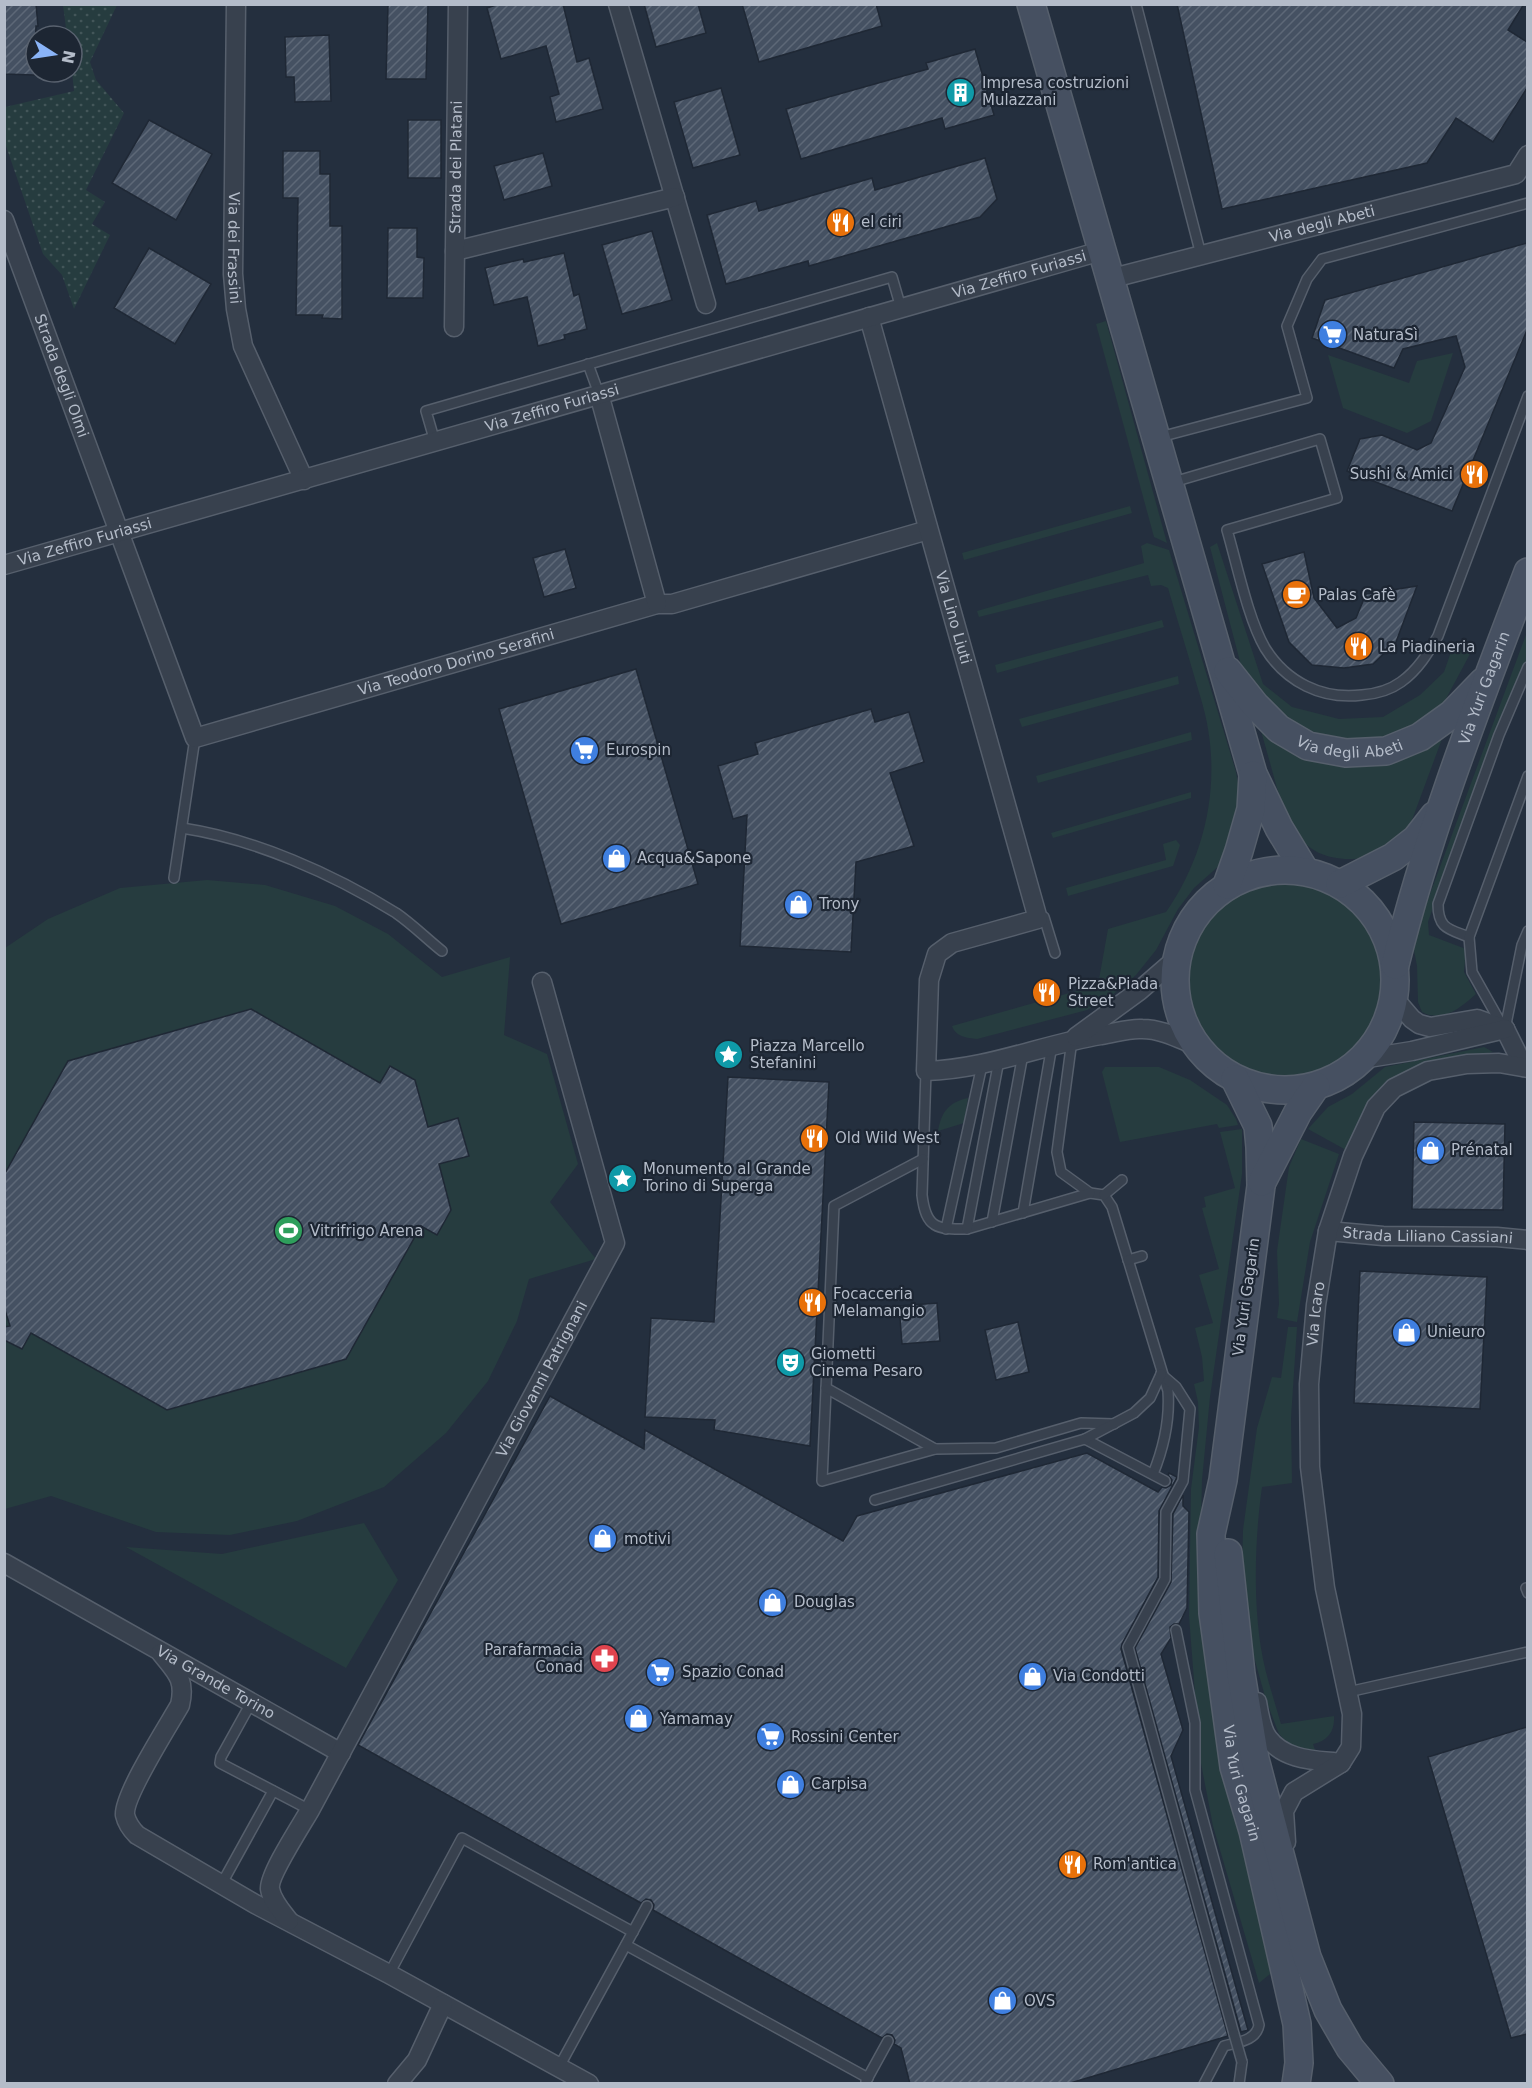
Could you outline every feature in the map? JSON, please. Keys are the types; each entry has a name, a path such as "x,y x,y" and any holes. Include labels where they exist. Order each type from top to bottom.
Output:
{"main road":[{"name":"Via degli Abeti","path":"1031,4 1154,438 1253,774 1279,828 1305,871"},
{"name":"Via Yuri Gagarin","path":"1395,968 1386,935 1367,906 1340,884 1305,871 1278,869 1252,874 1227,885 1204,904 1186,929 1176,959 1174,989 1181,1018 1195,1045 1213,1065 1235,1079 1270,1089 1289,1090 1316,1086 1340,1075 1362,1059 1377,1041 1387,1020 1394,998 1395,968 1407,915 1442,805 1527,572"},
{"name":"Via degli Abeti","path":"1220,661 1255,705 1279,729 1308,746 1346,753 1386,751 1420,736 1452,714 1488,676"},
{"name":"Via degli Abeti","path":"1227,885 1251,809 1253,774"},
{"name":"Via Yuri Gagarin","path":"1340,884 1394,857 1416,839 1442,805"},
{"name":"Via Yuri Gagarin","path":"1235,1079 1258,1126 1261,1186 1223,1480 1211,1534 1213,1613 1234,1767 1253,1831 1297,2024 1299,2063 1296,2084"},
{"name":"Via Yuri Gagarin","path":"1261,1186 1298,1112 1316,1086"},
{"name":"Via Yuri Gagarin","path":"1223,1480 1240,1674 1255,1759 1291,1901 1307,1957 1328,2010 1350,2048 1380,2084"}],"street":[{"name":"Via dei Frassini","path":"236,4 233,274 236,309 243,346 304,480"},
{"name":"Strada dei Platani","path":"454,327 458,4"},
{"path":"618,4 706,304"},
{"name":"Via degli Abeti","path":"1109,279 1516,174 1527,155"},
{"path":"455,251 675,197"},
{"name":"Strada degli Olmi","path":"4,220 119,533"},
{"name":"Via Zeffiro Furiassi","path":"4,565 1101,250"},
{"name":"Via Lino Liuti","path":"869,317 928,530 1041,918"},
{"path":"599,394 657,604"},
{"name":"Via Teodoro Dorino Serafini","path":"195,738 657,604 672,604 928,530"},
{"path":"119,533 195,738"},
{"path":"1041,918 952,943 938,954 929,980 926,1071 956,1070 1072,1040 1142,1029 1165,1032 1195,1045"},
{"path":"1072,1040 1139,992 1176,959"},
{"name":"Via Giovanni Patrignani","path":"341,1753 615,1243 542,982"},
{"path":"1394,998 1412,1019 1424,1026 1476,1019 1504,1029 1526,1067"},
{"path":"1362,1059 1412,1051 1504,1029"},
{"name":"Via Icaro","path":"1341,1762 1351,1747 1352,1714 1325,1588 1310,1467 1309,1384 1316,1305 1328,1232 1353,1156 1376,1107 1394,1088 1428,1071 1467,1064 1499,1063 1526,1067"},
{"name":"Strada Liliano Cassiani","path":"1328,1232 1527,1240"},
{"path":"4,1563 161,1653"},
{"name":"Via Grande Torino","path":"161,1653 341,1753 275,1871 269,1887 273,1900 289,1921"},
{"name":"Via Grande Torino","path":"161,1653 181,1679 182,1694 180,1705 149,1771 132,1792 125,1813 128,1825 137,1835 221,1885 589,2084"},
{"name":"Via Yuri Gagarin","path":"1240,1674 1251,1681 1267,1737 1280,1750 1294,1757 1341,1762"},
{"name":"Via Yuri Gagarin","path":"1291,1901 1284,1811 1294,1792 1341,1762"},
{"path":"397,2084 417,2060 443,2004"}],"lane":[{"path":"1137,4 1201,255"},
{"path":"1154,438 1307,398 1287,326 1306,279 1322,259 1527,203"},
{"path":"435,442 426,411 588,364 892,277 900,308"},
{"path":"588,364 599,394"},
{"path":"1168,483 1320,439 1337,498 1227,530 1253,619 1265,647 1282,670 1302,684 1324,693 1349,697 1375,694 1400,683 1422,663 1438,636 1527,396"},
{"path":"1469,937 1446,928 1438,918 1438,904 1499,735 1527,667"},
{"path":"174,878 195,738"},
{"path":"1504,1029 1472,972 1469,937 1527,776"},
{"path":"182,828 207,832 274,853 341,883 397,914 442,951"},
{"path":"1041,918 1055,953"},
{"path":"1504,1029 1527,931"},
{"path":"1072,1040 1056,1152 1061,1172 1090,1193"},
{"path":"1023,1213 1052,1045"},
{"path":"992,1222 1023,1054"},
{"path":"946,1229 990,1063"},
{"path":"967,1229 990,1063"},
{"path":"926,1071 922,1195 924,1212 933,1224 946,1229 967,1229 1090,1193 1104,1195 1122,1180"},
{"path":"923,1159 834,1206 822,1481 935,1449 996,1448 1081,1423 1114,1424"},
{"path":"1104,1195 1112,1207 1168,1391 1169,1409 1163,1451 1153,1474"},
{"path":"1128,1260 1143,1256"},
{"path":"875,1500 1085,1439 1134,1413 1150,1398 1161,1374"},
{"path":"1161,1374 1176,1387 1190,1409 1183,1481 1166,1512 1165,1579 1128,1647 1242,2062 1239,2084"},
{"path":"826,1388 935,1449"},
{"path":"1085,1439 1165,1481"},
{"path":"1176,1630 1195,1723 1195,1790 1259,2025 1258,2033 1253,2038 1224,2046 1204,2084"},
{"path":"1348,1692 1395,1677 1527,1652"},
{"path":"251,1703 221,1757 220,1763 310,1810"},
{"path":"221,1885 273,1791"},
{"path":"389,1974 462,1838 633,1932"},
{"path":"559,2067 647,1906"},
{"path":"626,1946 866,2081 888,2041"}],"green space":[{"path":"63,5 117,5 90,62 96,80 124,113 86,190 105,202 92,224 110,235 74,309 62,275 43,254 5,143 5,107 74,91 73,84 84,84 84,24 65,24"},
{"path":"1106,321 1167,543 1154,537 1096,324"},
{"path":"1453,353 1431,421 1407,433 1343,408 1328,355 1409,383 1417,361"},
{"path":"1130,506 1132,513 964,560 962,553"},
{"path":"1147,543 1169,550 1236,772 1241,799 1221,864 1194,888 1178,909 1156,950 1136,975 1110,997 1087,1010 977,1039 962,1036 956,1033 952,1026 1098,985 1108,929 1166,912 1190,870 1205,825 1211,777 1211,753 1203,707 1168,588 1161,585 1151,586 1148,575 979,617 977,611 1144,563 1141,546"},
{"path":"1217,543 1263,684 1292,707 1339,719 1383,717 1420,695 1444,672 1453,646 1470,654 1441,708 1389,738 1332,742 1309,735 1266,706 1243,673 1210,547"},
{"path":"1162,620 1164,627 997,673 995,665"},
{"path":"1527,632 1527,661 1451,855 1428,922 1429,935 1466,949 1464,972 1476,994 1451,1012 1437,1016 1430,1015 1422,1012 1418,1002 1417,966 1413,945"},
{"path":"1178,676 1179,684 1022,727 1019,719"},
{"path":"1259,723 1309,754 1446,728 1412,820 1394,841 1379,852 1352,859 1334,858 1320,853 1298,836 1285,811"},
{"path":"1191,732 1192,740 1038,783 1036,776"},
{"path":"1191,792 1191,798 1053,838 1051,833"},
{"path":"1176,840 1180,845 1173,866 1068,896 1066,888 1166,860 1163,844"},
{"name":"Vitrifrigo Arena","path":"207,880 265,885 335,906 388,934 442,977 510,957 504,1035 547,1054 578,1164 550,1202 596,1259 529,1279 517,1321 488,1381 446,1433 384,1487 297,1521 230,1535 156,1532 51,1496 5,1509 5,948 48,919 120,888"},
{"path":"1276,884 1294,884 1322,891 1339,900 1353,912 1365,926 1374,943 1381,980 1374,1017 1365,1034 1353,1048 1339,1060 1322,1069 1294,1076 1276,1076 1248,1069 1231,1060 1205,1034 1193,1008 1189,989 1189,971 1196,943 1205,926 1231,900 1257,888"},
{"path":"1484,1047 1493,1052 1415,1067 1385,1086 1360,1119 1346,1150 1308,1129 1328,1107 1352,1094 1385,1067"},
{"path":"1105,1067 1159,1067 1190,1080 1227,1105 1238,1125 1219,1128 1217,1124 1120,1142 1102,1072"},
{"path":"968,1098 964,1123 938,1131 941,1118 947,1109 956,1102"},
{"path":"1242,1129 1242,1174 1210,1397 1202,1480 1200,1570 1224,1767 1274,1971 1259,1983 1213,1826 1200,1758 1189,1616 1191,1489 1199,1427 1198,1402 1194,1384 1204,1381 1202,1357 1195,1328 1213,1323 1199,1275 1219,1269 1202,1208 1206,1207 1204,1197 1235,1188 1220,1132"},
{"path":"1301,1139 1339,1154 1310,1242 1297,1322 1277,1318 1279,1304 1277,1251 1289,1167"},
{"path":"1288,1327 1297,1327 1291,1418 1292,1483 1262,1487 1256,1547 1258,1629 1267,1677 1281,1724 1334,1716 1332,1731 1326,1738 1313,1744 1315,1750 1294,1749 1279,1734 1266,1700 1241,1611 1243,1530 1257,1428 1272,1377 1281,1378"},
{"path":"364,1523 398,1580 346,1668 126,1547 222,1554"}],"building":[{"path":"4,4 36,4 38,24 24,24 24,75 4,74"},
{"path":"499,4 563,4 577,62 589,58 603,109 556,122 550,97 559,94 546,46 501,59 487,8"},
{"path":"644,4 698,4 706,33 656,47"},
{"path":"742,4 876,4 882,26 759,62"},
{"path":"1177,4 1524,4 1508,30 1527,42 1527,88 1493,142 1456,118 1427,163 1222,209"},
{"path":"388,5 428,5 426,79 386,79"},
{"path":"329,35 331,101 295,102 294,77 286,77 285,37"},
{"path":"975,49 994,115 945,129 942,118 801,159 786,109 928,69 926,63"},
{"path":"721,88 740,155 693,168 674,102"},
{"path":"149,120 212,154 176,220 112,183"},
{"path":"408,120 441,120 441,178 408,178"},
{"path":"283,151 320,151 320,174 330,174 330,226 342,226 342,319 322,318 323,315 296,315 298,198 283,198"},
{"path":"543,153 552,186 504,200 494,166"},
{"path":"985,158 997,199 980,217 809,266 808,261 726,284 707,215 756,201 759,211 872,178 875,190"},
{"path":"388,228 417,228 417,257 424,258 423,298 387,298"},
{"path":"652,231 672,300 622,314 602,245"},
{"path":"1527,243 1527,330 1452,511 1347,471 1360,439 1382,435 1417,450 1431,443 1465,367 1456,336 1403,349 1394,368 1312,338 1325,300"},
{"path":"149,248 211,284 175,344 114,308"},
{"path":"564,253 574,296 579,294 587,329 564,335 565,339 538,346 527,297 494,305 485,268"},
{"path":"565,549 576,588 544,597 533,558"},
{"path":"1304,552 1314,598 1337,628 1356,618 1366,594 1417,586 1396,642 1373,664 1344,668 1312,665 1289,642 1262,564"},
{"path":"636,669 698,884 561,924 499,709"},
{"name":"Trony","path":"871,709 875,722 909,712 924,762 890,773 914,846 856,862 851,952 740,946 747,815 733,819 718,766 758,754 755,743"},
{"name":"Vitrifrigo Arena","path":"251,1009 380,1083 390,1066 415,1080 428,1127 458,1118 469,1156 439,1164 451,1210 437,1235 421,1226 346,1359 167,1410 31,1333 22,1349 4,1340 4,1327 10,1326 4,1307 4,1175 68,1061"},
{"path":"728,1077 829,1082 810,1446 714,1430 715,1420 645,1417 651,1318 714,1322"},
{"path":"1414,1122 1505,1124 1503,1210 1412,1209"},
{"path":"1360,1271 1487,1277 1480,1409 1354,1403"},
{"path":"937,1303 940,1341 902,1344 899,1306"},
{"path":"1018,1322 1029,1372 996,1380 985,1330"},
{"name":"Rossini Center","path":"550,1396 644,1449 645,1430 843,1541 857,1516 1087,1453 1158,1492 1162,1487 1166,1488 1171,1485 1172,1480 1169,1473 1177,1477 1159,1511 1158,1577 1121,1649 1228,2036 1067,2084 910,2084 901,2048 894,2044 895,2040 892,2035 887,2034 882,2038 653,1910 654,1905 651,1900 646,1899 641,1903 358,1745"},
{"path":"1183,1495 1183,1506 1189,1512 1187,1608 1179,1624 1170,1627 1171,1638 1161,1654 1183,1730 1171,1756 1248,2030 1241,2032 1135,1648 1171,1582 1173,1514"},
{"path":"1527,1727 1527,2034 1511,2038 1428,1757"}],"place":[{"name":"Impresa costruzioni Mulazzani","path":"961,92"},
{"name":"el ciri","path":"840,222"},
{"name":"NaturaSì","path":"1332,335"},
{"name":"Sushi & Amici","path":"1474,474"},
{"name":"Palas Cafè","path":"1297,595"},
{"name":"La Piadineria","path":"1358,647"},
{"name":"Eurospin","path":"585,750"},
{"name":"Acqua&Sapone","path":"616,858"},
{"name":"Trony","path":"798,904"},
{"name":"Pizza&Piada Street","path":"1047,993"},
{"name":"Piazza Marcello Stefanini","path":"729,1055"},
{"name":"Old Wild West","path":"814,1138"},
{"name":"Prénatal","path":"1430,1150"},
{"name":"Monumento al Grande Torino di Superga","path":"622,1178"},
{"name":"Vitrifrigo Arena","path":"289,1231"},
{"name":"Focacceria Melamangio","path":"812,1303"},
{"name":"Unieuro","path":"1406,1332"},
{"name":"Giometti Cinema Pesaro","path":"790,1363"},
{"name":"motivi","path":"603,1539"},
{"name":"Douglas","path":"773,1602"},
{"name":"Parafarmacia Conad","path":"604,1659"},
{"name":"Spazio Conad","path":"661,1672"},
{"name":"Via Condotti","path":"1032,1676"},
{"name":"Yamamay","path":"639,1719"},
{"name":"Rossini Center","path":"770,1737"},
{"name":"Carpisa","path":"790,1784"},
{"name":"Rom'antica","path":"1072,1864"},
{"name":"OVS","path":"1003,2001"}]}
